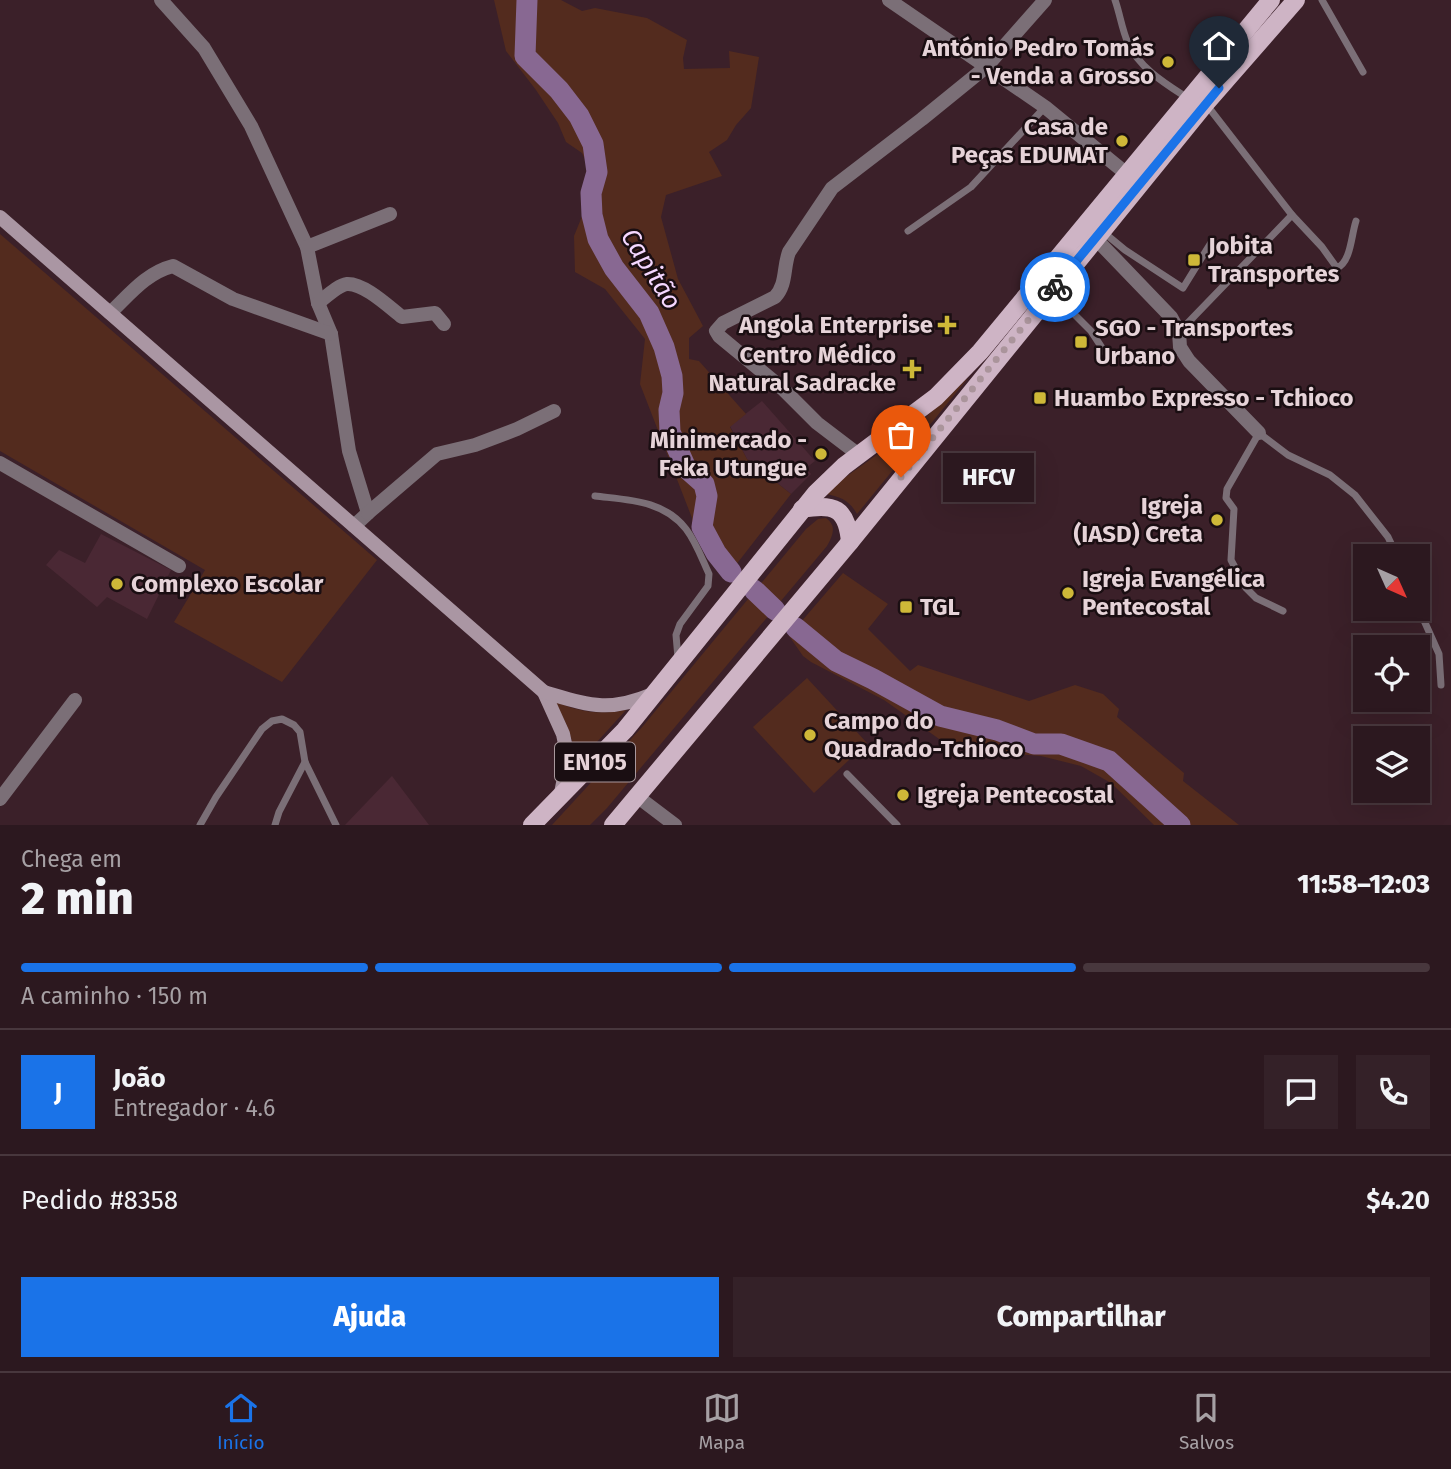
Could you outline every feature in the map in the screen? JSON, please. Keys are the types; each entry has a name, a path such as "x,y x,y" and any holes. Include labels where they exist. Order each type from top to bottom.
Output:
{"main road":[{"name":"EN105","path":"612,825 794,609 1098,234 1271,0"},
{"name":"EN105","path":"532,825 625,730 802,509 830,479 912,417 958,375 1000,329 1128,174 1296,0"},
{"path":"802,509 826,506 838,510 849,527 849,542"}],"street":[{"path":"161,0 204,48 251,126 307,247 318,303 331,334 349,451 368,513"},
{"path":"889,0 1045,107 1128,174"},
{"path":"859,455 809,416 783,389 716,331 723,323 775,297 781,290 789,252 832,188 986,67 1045,0"},
{"path":"307,247 390,214"},
{"path":"0,217 544,692 563,734 568,758 559,799"},
{"path":"1098,234 1171,317 1179,332 1180,347 1189,361 1259,433"},
{"path":"110,313 142,281 159,270 173,266 233,299 331,334"},
{"path":"318,303 343,285 352,285 375,295 402,317 435,313 444,324"},
{"path":"354,526 437,454 475,445 554,411"},
{"path":"0,463 179,566"},
{"path":"544,692 589,705 609,706 634,702 653,694"},
{"path":"0,799 75,700"},
{"path":"638,797 675,825"}],"lane":[{"path":"1115,0 1128,43 1143,65 1159,80 1198,101 1337,268 1348,260 1356,221"},
{"path":"1322,0 1363,72"},
{"path":"908,231 971,187 1045,107"},
{"path":"1179,332 1292,215"},
{"path":"1098,234 1183,288 1212,241"},
{"path":"1052,291 1091,331 1106,355"},
{"path":"1283,611 1256,598 1246,588 1231,560 1234,509 1226,498 1227,489 1259,433 1288,455 1331,475 1355,495 1391,544"},
{"path":"595,496 658,506 687,530 709,574 708,586 680,624 676,635 678,663"},
{"path":"1424,621 1439,654 1441,685"},
{"path":"200,825 262,729 272,721 282,719 294,725 300,732 305,762 336,825"},
{"path":"275,825 305,762"},
{"path":"847,774 897,825"}],"shaded area":[{"path":"494,0 561,0 582,11 595,8 647,18 687,40 683,58 684,69 730,68 729,51 759,57 751,108 727,140 709,152 722,176 666,195 661,217 678,279 703,326 689,338 689,359 699,361 746,414 730,427 747,459 791,494 725,579 692,526 692,518 640,384 645,339 605,289 575,272 574,236 585,209 591,172 582,153 566,142 558,123 506,51"},
{"path":"0,234 377,560 282,682 174,622 205,570 0,451"},
{"path":"969,377 857,514 844,500 826,494 912,430"},
{"path":"762,401 815,461 806,468 811,474 791,494 747,459 730,426"},
{"path":"826,518 832,524 833,531 827,546 607,808 590,825 552,825 643,726 806,529 818,519"},
{"name":"Complexo Escolar","path":"101,534 171,570 147,619 107,597 97,607 46,565 59,550 85,563"},
{"path":"843,573 888,604 868,629 910,671 918,665 1029,701 1075,685 1103,694 1119,709 1117,717 1184,773 1183,781 1239,825 1154,825 1111,783 1081,766 1041,756 992,752 942,741 884,700 811,662 803,656 789,636"},
{"name":"Campo do Quadrado-Tchioco","path":"807,678 867,743 814,793 753,727"},
{"path":"554,701 589,712 626,710 576,765 569,732"},
{"path":"392,776 429,825 345,825 389,779"}],"waterway":[{"name":"Capitão","path":"527,0 525,56 559,90 579,116 593,144 597,172 591,193 592,215 598,239 614,268 649,313 664,347 672,376 670,432 686,468 704,484 707,496 702,527 716,553 731,572"},
{"name":"Capitão","path":"754,590 775,610"},
{"name":"Capitão","path":"796,628 836,661 940,716 997,730 1034,744 1061,744 1109,761 1180,825"}],"way so far":[{"path":"901,477 1055,287"}],"place":[{"name":"António Pedro Tomás - Venda a Grosso","path":"1168,62"},
{"name":"Casa de Peças EDUMAT","path":"1122,141"},
{"name":"Jobita Transportes","path":"1194,260"},
{"name":"Angola Enterprise","path":"947,325"},
{"name":"SGO - Transportes Urbano","path":"1081,342"},
{"name":"Centro Médico Natural Sadracke","path":"912,369"},
{"name":"Huambo Expresso - Tchioco","path":"1040,398"},
{"name":"Minimercado - Feka Utungue","path":"821,454"},
{"name":"HFCV","path":"901,477"},
{"name":"Igreja (IASD) Creta","path":"1217,520"},
{"name":"Complexo Escolar","path":"117,584"},
{"name":"Igreja Evangélica Pentecostal","path":"1068,593"},
{"name":"TGL","path":"906,607"},
{"name":"Campo do Quadrado-Tchioco","path":"810,735"},
{"name":"Igreja Pentecostal","path":"903,795"}],"route":[{"path":"1055,287 1219,88"}]}
